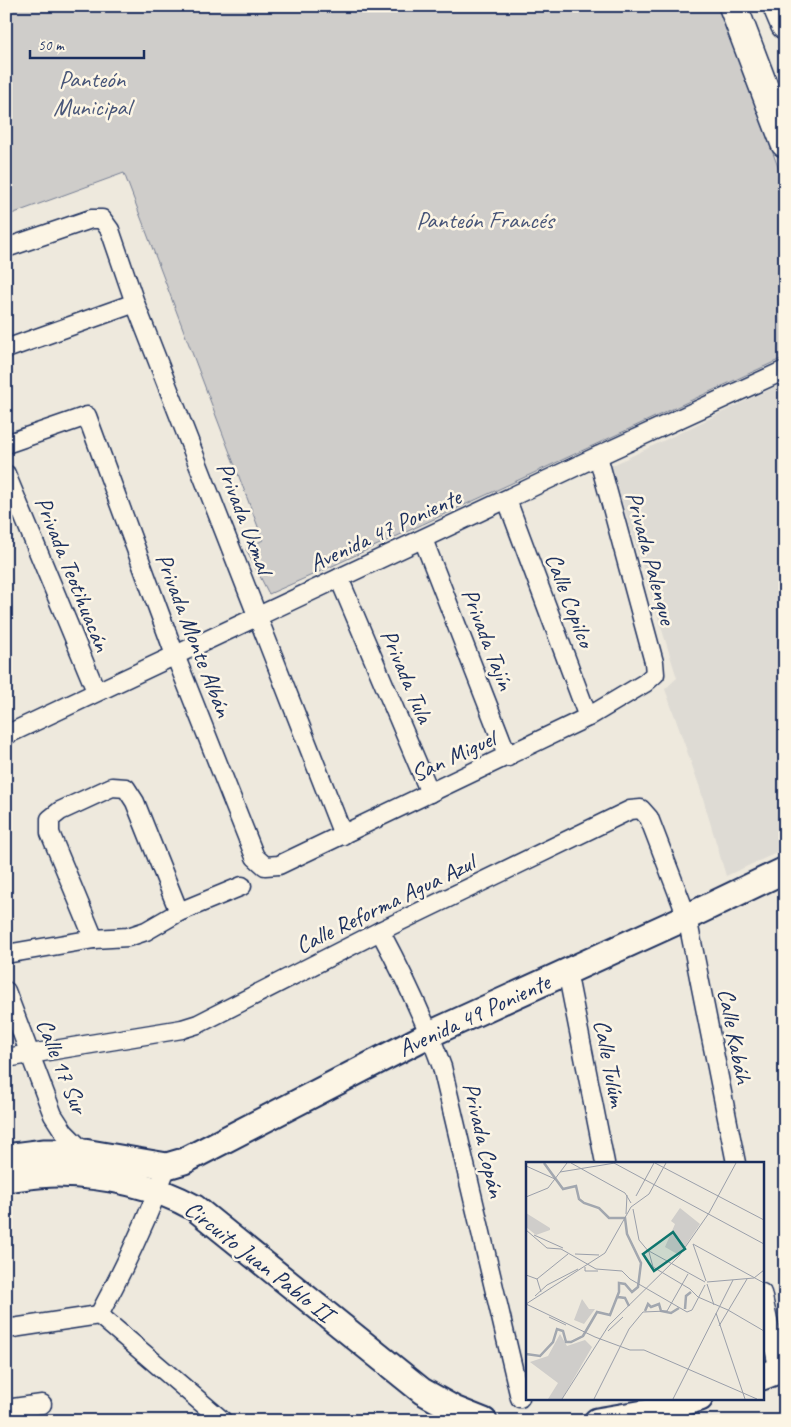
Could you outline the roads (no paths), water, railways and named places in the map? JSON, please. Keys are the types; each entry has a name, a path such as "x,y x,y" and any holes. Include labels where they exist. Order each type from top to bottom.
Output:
{"main road":[{"path":"733,6 785,143"},
{"path":"778,6 785,25"},
{"name":"Avenida 49 Poniente","path":"167,1166 184,1161 430,1034 687,917 785,870"},
{"path":"6,1157 45,1152 84,1152 167,1166"},
{"name":"Circuito Juan Pablo II","path":"6,1179 56,1174 97,1177 130,1183 178,1199 195,1208 422,1391 454,1409 484,1421"},
{"path":"597,1421 656,1410 693,1400"}],"street":[{"name":"Privada Uxmal","path":"6,248 91,219 102,219 110,230 136,303 343,835"},
{"path":"6,348 136,303"},
{"name":"Avenida 47 Poniente","path":"8,729 96,691 785,370"},
{"name":"Privada Monte Albán","path":"6,444 87,416 175,654 255,857 265,866"},
{"name":"Privada Palenque","path":"598,456 652,652 655,674"},
{"name":"Privada Teotihuacán","path":"6,474 96,691"},
{"name":"Calle Copilco","path":"507,500 588,717"},
{"name":"Privada Tajín","path":"423,539 508,757"},
{"name":"Privada Tula","path":"339,578 430,793"},
{"name":"San Miguel","path":"265,866 279,866 508,757 588,717 645,683 655,674"},
{"path":"94,939 50,833 50,819 60,811 112,787 126,788 135,802 179,912"},
{"name":"Calle Reforma Agua Azul","path":"6,1058 182,1029 198,1024 380,931 630,810 641,809 649,818 687,917"},
{"path":"6,954 94,939 128,937 146,931 179,912 242,886"},
{"name":"Calle Kabáh","path":"687,917 736,1162"},
{"name":"Privada Copán","path":"380,931 408,983 442,1067 520,1398"},
{"name":"Calle Tulúm","path":"568,971 605,1162"},
{"name":"Calle 17 Sur","path":"6,991 53,1116 64,1132 84,1152"},
{"path":"99,1315 122,1272 167,1166"},
{"path":"764,1305 775,1372"},
{"path":"6,1329 99,1315 223,1421"},
{"path":"6,1409 42,1404"}],"park label":[{"name":"Panteón Municipal","path":"92,93"},
{"name":"Panteón Francés","path":"485,220"}]}
